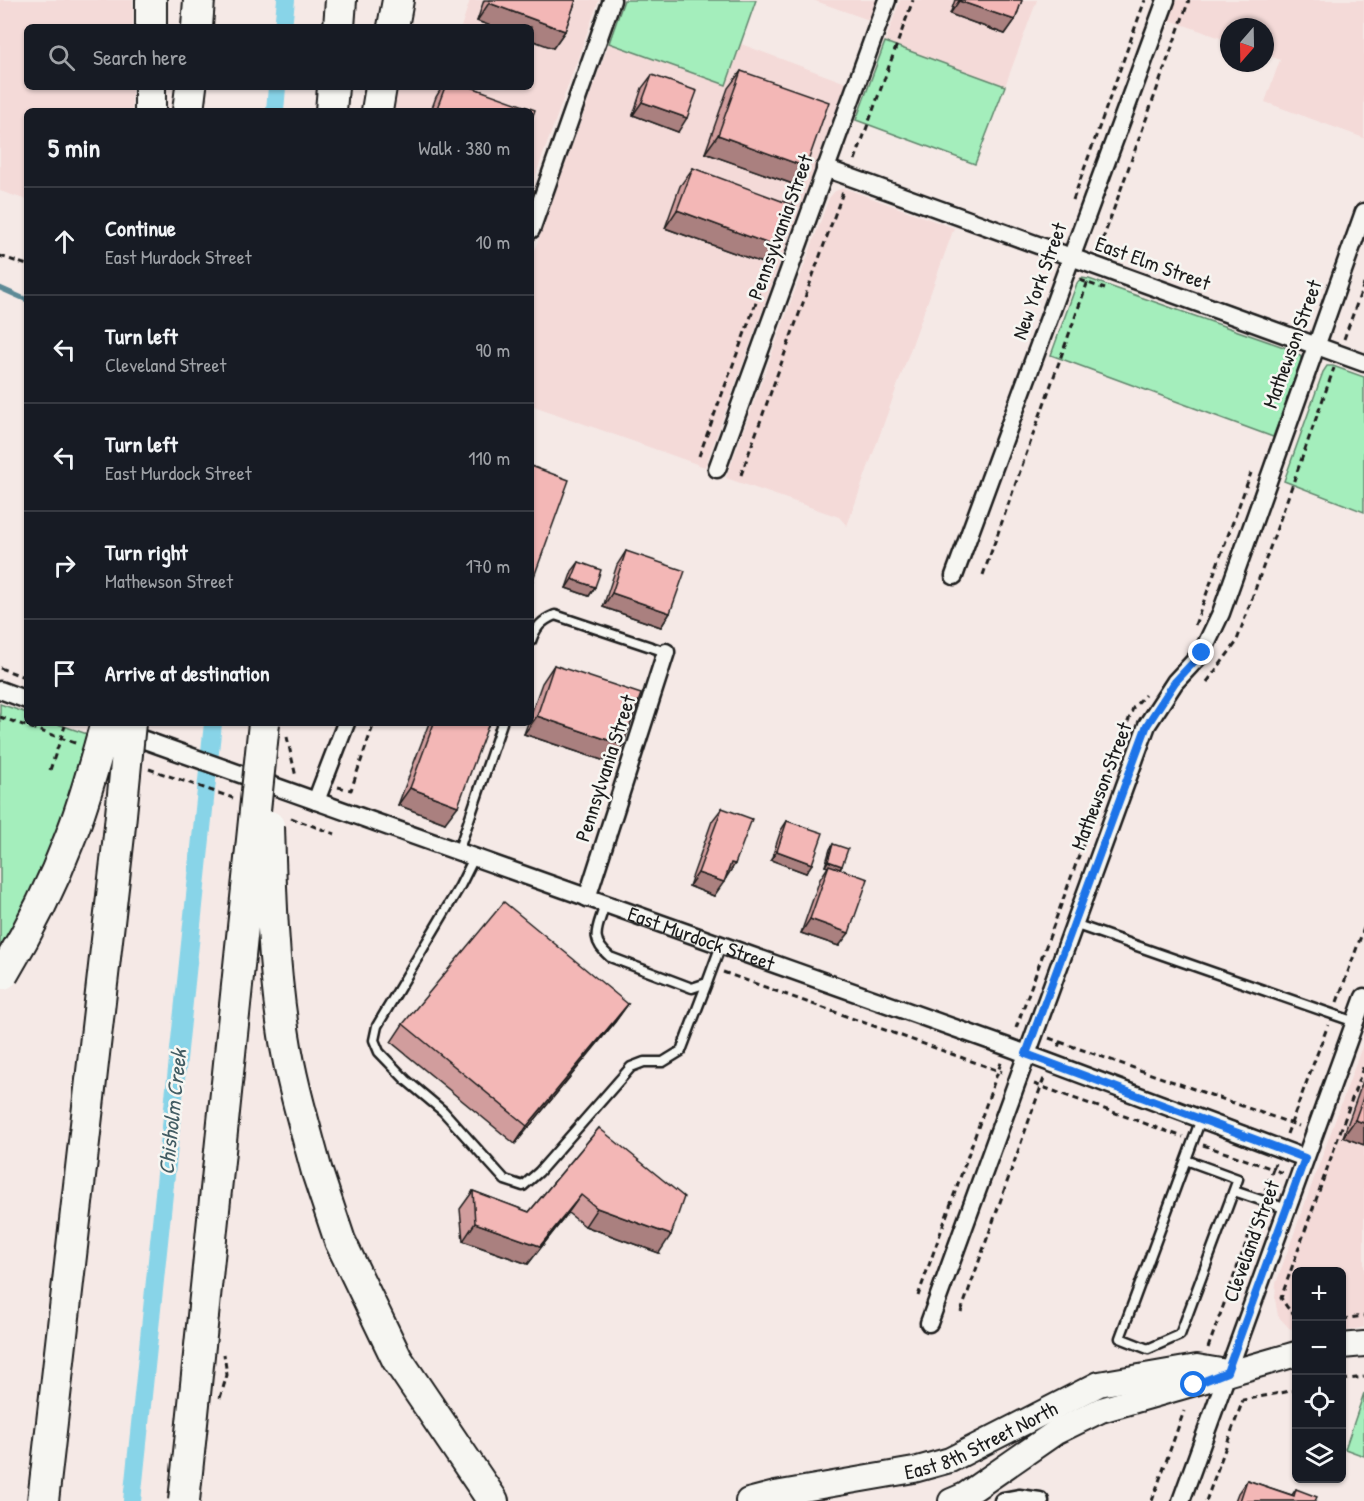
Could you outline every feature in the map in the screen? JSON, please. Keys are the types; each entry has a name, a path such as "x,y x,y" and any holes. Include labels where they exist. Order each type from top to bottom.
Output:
{"highway":[{"path":"151,0 151,24"},
{"path":"197,24 199,0"},
{"path":"339,24 341,0"},
{"path":"394,24 398,0"},
{"path":"150,90 150,108"},
{"path":"188,108 190,90"},
{"path":"331,108 333,90"},
{"path":"378,108 380,90"},
{"path":"1,976 27,934 70,838 105,726"},
{"path":"265,726 275,969 284,1037 317,1172 340,1241 397,1359 493,1501"},
{"path":"184,1501 265,726"},
{"path":"43,1501 132,730"}],"street":[{"path":"534,221 612,0"},
{"name":"Pennsylvania Street","path":"717,470 887,0"},
{"name":"New York Street","path":"954,576 1166,0"},
{"name":"East Elm Street","path":"825,168 1364,363"},
{"name":"Mathewson Street","path":"929,1323 1147,725 1175,682 1202,653 1221,613 1364,212"},
{"name":"Pennsylvania Street","path":"586,898 666,652"},
{"path":"0,690 24,699"},
{"name":"East Murdock Street","path":"111,726 132,730 316,801 1026,1054 1305,1158"},
{"path":"316,801 345,726"},
{"name":"Cleveland Street","path":"1181,1501 1364,997"},
{"path":"1346,1346 1364,1344"},
{"path":"951,1501 965,1495 1056,1432 1101,1410 1292,1355"},
{"name":"East 8th Street North","path":"748,1501 775,1494 914,1470 950,1460 1099,1384 1197,1367 1227,1372"},
{"path":"1003,1501 1019,1498 1040,1501"}],"lane":[{"path":"534,633 536,627 555,615 666,652"},
{"path":"458,852 501,726"},
{"path":"474,858 460,886 377,1026 374,1040 379,1052 406,1080 443,1111 505,1180 523,1186 531,1179 631,1067 644,1062 663,1062 681,1051 721,945"},
{"path":"605,904 595,937 600,948 610,957 692,988 707,982"},
{"path":"1074,924 1355,1022"},
{"path":"1186,1160 1238,1179 1180,1335 1148,1349 1120,1338 1201,1119"},
{"path":"1234,1191 1287,1209"}],"path":[{"path":"741,475 913,0"},
{"path":"983,575 1189,0"},
{"path":"790,212 811,156"},
{"path":"0,256 24,264"},
{"path":"699,456 773,256"},
{"path":"1065,275 1109,291"},
{"path":"1207,682 1236,643 1364,284"},
{"path":"1195,626 1253,469"},
{"path":"0,668 24,677"},
{"path":"1016,1028 1132,708 1147,693"},
{"path":"0,717 24,725"},
{"path":"26,726 79,744"},
{"path":"50,770 64,726"},
{"path":"286,771 351,790 373,726"},
{"path":"170,776 242,801"},
{"path":"712,969 1272,1169 1206,1352"},
{"path":"1060,1042 1315,1132"},
{"path":"1292,1267 1364,1065"},
{"path":"918,1296 997,1071"},
{"path":"1292,1267 1281,1298 1292,1312"},
{"path":"1346,1318 1364,1316"},
{"path":"1346,1379 1364,1377"},
{"path":"1206,1501 1243,1400 1292,1391"},
{"path":"1152,1501 1184,1411"}],"shaded area":[{"path":"0,0 133,0 133,24 24,24 24,90 132,90 132,108 24,108 24,199 0,191"},
{"path":"470,0 599,0 534,180 534,108 390,108 392,90 534,90 534,24 462,24"},
{"path":"813,0 877,0 869,20"},
{"path":"900,0 1037,0 1005,86 885,42"},
{"path":"1177,0 1364,0 1364,138 1265,102 1280,60 1274,58 1274,18 1220,18 1220,38 1170,20"},
{"path":"609,43 725,85 741,44 846,83 705,467 534,406 534,252"},
{"path":"844,188 954,228 847,526 839,517 726,478 829,198 835,191"},
{"path":"1364,1041 1364,1327 1346,1331 1346,1267 1292,1267 1292,1329 1278,1316 1275,1299 1276,1283"}],"green space":[{"path":"624,0 756,0 726,85 609,43"},
{"path":"885,42 1005,86 975,164 856,120"},
{"path":"1081,278 1295,351 1301,357 1301,362 1273,437 1051,355 1077,283"},
{"path":"1327,366 1364,377 1364,512 1284,481"},
{"path":"0,704 24,712 24,726 64,726 90,735 61,835 0,956"},
{"path":"1364,1393 1364,1456 1346,1449"}],"building":[{"path":"490,0 576,0 565,31 489,3"},
{"path":"960,0 1022,0 1015,20"},
{"path":"741,71 829,102 806,167 718,135"},
{"path":"652,75 697,91 687,118 642,102"},
{"path":"444,90 479,90 529,108 437,108"},
{"path":"693,168 795,206 780,248 677,210"},
{"path":"534,467 569,480 534,577"},
{"path":"626,551 685,571 670,613 612,593"},
{"path":"579,562 601,570 595,587 572,579"},
{"path":"554,665 641,694 623,745 537,716"},
{"path":"433,726 488,726 458,806 410,788"},
{"path":"722,808 752,819 735,864 731,863 724,882 698,873"},
{"path":"787,821 823,833 812,864 777,851"},
{"path":"833,844 848,849 842,866 828,861"},
{"path":"829,865 868,879 849,933 810,919"},
{"path":"504,902 628,1004 527,1126 403,1024"},
{"path":"1364,1095 1364,1123 1355,1120"},
{"path":"599,1128 684,1197 671,1235 597,1208 581,1195 540,1246 475,1223 473,1191 529,1212"},
{"path":"1247,1480 1294,1496 1296,1489 1317,1497 1315,1501 1240,1501"}],"waterway":[{"name":"Chisholm Creek","path":"283,24 286,0"},
{"name":"Chisholm Creek","path":"275,108 277,90"},
{"path":"0,288 24,299"},
{"name":"Chisholm Creek","path":"132,1501 213,726"}],"route":[{"path":"1194,1385 1227,1372 1305,1158 1026,1054 1147,725 1175,682 1202,653"}]}
